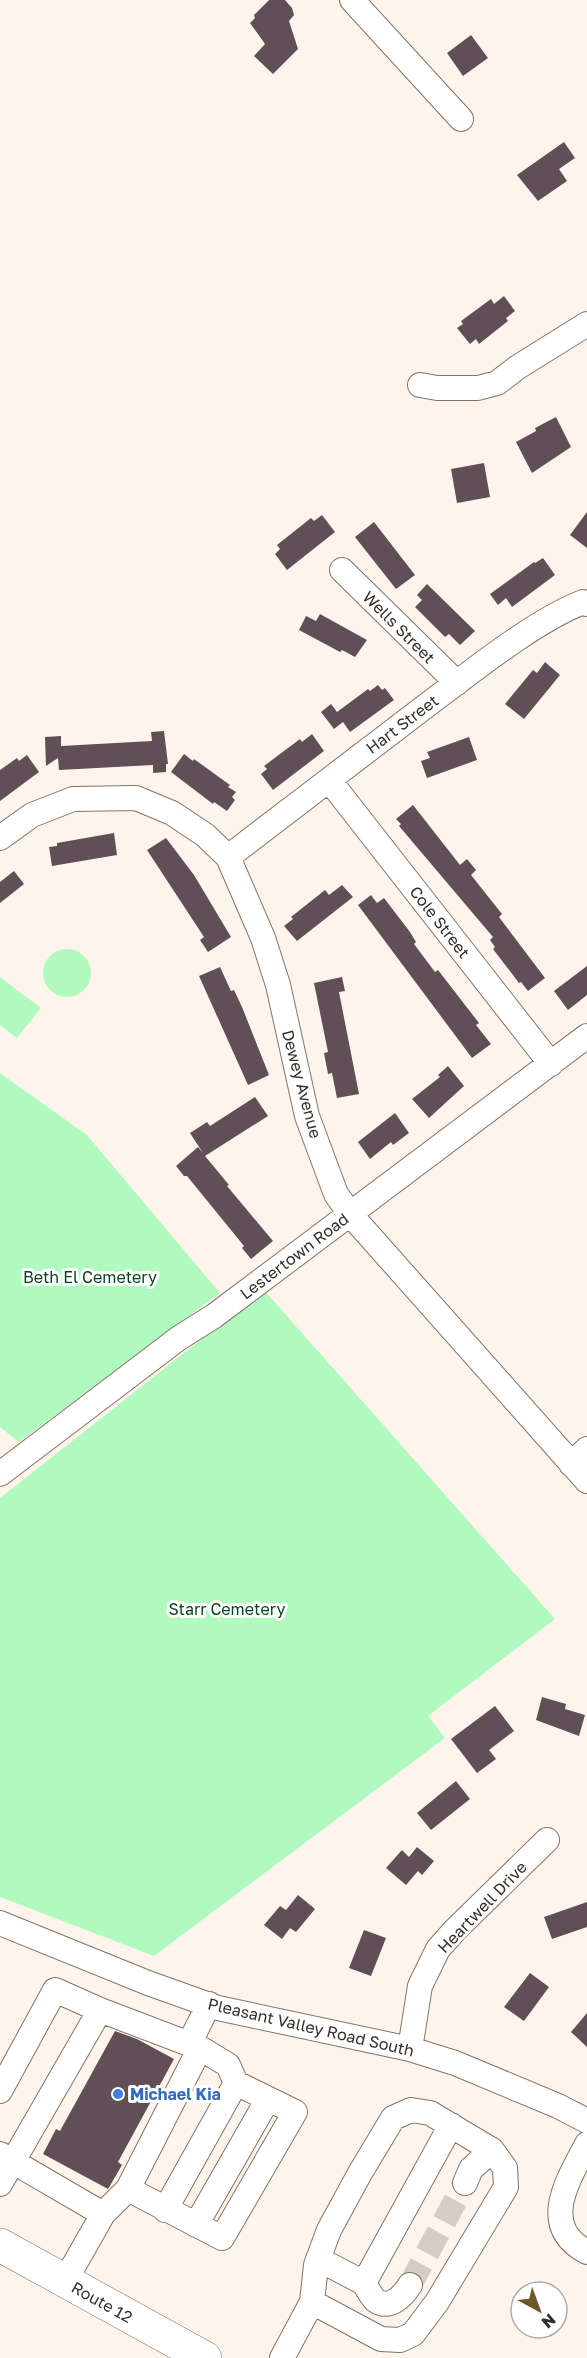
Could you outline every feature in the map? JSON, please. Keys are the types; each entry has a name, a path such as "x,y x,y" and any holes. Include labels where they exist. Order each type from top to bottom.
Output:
{"highway":[{"name":"Route 12","path":"0,2245 205,2358"}],"street":[{"path":"352,0 460,119"},
{"path":"420,385 436,388 478,388 497,383 518,367 587,324"},
{"name":"Wells Street","path":"342,570 457,683"},
{"name":"Hart Street","path":"228,857 457,683 559,611 585,603"},
{"name":"Cole Street","path":"329,780 551,1064"},
{"name":"Dewey Avenue","path":"0,838 32,815 73,800 136,798 172,813 205,834 228,857 263,938 278,985 307,1116 336,1194 350,1214 579,1457 587,1481"},
{"name":"Lestertown Road","path":"0,1474 179,1338 214,1316 587,1036"},
{"name":"Heartwell Drive","path":"410,2049 420,1986 438,1949 547,1840"},
{"name":"Pleasant Valley Road South","path":"0,1923 148,1983 209,2004 410,2049 465,2068 558,2106 587,2121"},
{"path":"0,2091 56,1990 100,2010 195,2046 228,2065 236,2084 295,2112 222,2238 128,2189"},
{"path":"65,2281 103,2214 128,2189 195,2046 209,2004"},
{"path":"0,2184 7,2157 100,2010"},
{"path":"165,2210 236,2084"},
{"path":"282,2358 312,2302 316,2265 329,2230 393,2118 411,2110 430,2113 492,2150 505,2168 506,2187 437,2302 413,2334 400,2340 381,2339 312,2302"},
{"path":"364,2283 451,2125"},
{"path":"587,2144 568,2182 560,2209 561,2225 569,2239 587,2252"},
{"path":"465,2183 471,2169 492,2150"},
{"path":"7,2157 103,2214"},
{"path":"318,2259 364,2283 375,2300 387,2304 401,2299 410,2285"}],"green space":[{"path":"67,949 84,956 91,973 84,990 67,997 50,990 43,973 50,956"},
{"path":"0,977 41,1008 17,1038 0,1025"},
{"name":"Beth El Cemetery","path":"0,1073 87,1135 220,1293 19,1442 0,1427"},
{"name":"Starr Cemetery","path":"264,1290 555,1619 428,1716 445,1738 154,1956 0,1897 0,1498"}],"building":[{"path":"269,0 285,0 292,8 294,15 289,21 298,49 273,74 254,56 265,44 250,23 255,18 254,15"},
{"path":"471,35 488,58 463,76 447,53"},
{"path":"564,142 575,158 559,169 567,181 538,201 517,175"},
{"path":"504,296 515,311 506,318 508,321 479,344 476,339 470,344 457,328 463,324 461,321 491,299 494,304"},
{"path":"556,417 571,447 532,473 516,442 536,431 535,428"},
{"path":"484,463 490,497 457,503 451,469"},
{"path":"587,512 587,548 570,535"},
{"path":"322,515 335,532 287,570 275,554 280,549 277,545 311,518 314,521"},
{"path":"374,522 415,575 396,589 355,537"},
{"path":"543,558 555,575 512,607 506,598 498,605 490,594"},
{"path":"427,584 475,631 460,645 449,634 445,637 415,607 422,600 417,595"},
{"path":"320,614 367,640 355,657 342,650 340,652 299,630 306,616 316,621"},
{"path":"545,662 560,675 524,719 505,704 533,670 537,673"},
{"path":"378,685 382,690 385,688 394,700 350,732 343,722 334,729 321,712 331,704 337,712 368,689 370,691"},
{"path":"164,731 168,764 166,764 166,772 153,773 153,765 59,770 58,758 46,766 45,737 61,736 61,746 152,741 151,732"},
{"path":"312,734 324,751 273,790 261,774 267,769 264,766 300,739 302,742"},
{"path":"469,737 477,760 427,778 421,761 430,758 427,752"},
{"path":"184,754 230,785 228,787 236,792 232,797 235,800 227,811 214,802 213,804 171,772"},
{"path":"27,755 39,772 0,801 0,770 17,758 19,761"},
{"path":"413,805 460,865 467,859 476,870 471,875 502,914 499,917 545,978 528,991 493,949 495,947 490,940 493,937 399,826 401,824 396,819"},
{"path":"114,833 117,855 52,866 49,847 57,846 57,843"},
{"path":"166,838 194,875 231,937 208,952 200,940 204,937 147,850"},
{"path":"14,871 24,884 0,903 0,882"},
{"path":"342,885 353,897 297,941 284,926 293,919 291,917 325,890 329,895"},
{"path":"371,895 377,903 384,898 410,932 416,942 414,944 435,972 438,970 479,1023 476,1025 491,1044 472,1058 358,905"},
{"path":"587,966 587,995 568,1010 554,991"},
{"path":"220,967 231,991 234,990 242,1007 269,1075 248,1085 199,976"},
{"path":"342,977 345,991 339,992 359,1094 337,1098 332,1073 328,1074 324,1053 328,1052 314,983"},
{"path":"448,1066 464,1086 429,1118 412,1099 440,1077 438,1075"},
{"path":"255,1097 268,1116 205,1156 273,1241 251,1259 242,1248 244,1246 187,1176 184,1176 176,1166 198,1147 203,1153 190,1133 207,1122 210,1126"},
{"path":"395,1113 409,1133 393,1145 391,1142 370,1159 358,1142"},
{"path":"542,1697 566,1704 565,1709 585,1715 579,1736 536,1720"},
{"path":"495,1706 514,1731 489,1750 496,1759 477,1773 451,1739"},
{"path":"456,1781 470,1799 431,1830 417,1813"},
{"path":"417,1847 434,1861 422,1875 418,1871 406,1885 386,1868 402,1850 409,1857"},
{"path":"298,1895 315,1909 296,1932 290,1928 282,1939 264,1925 280,1906 286,1910"},
{"path":"587,1902 587,1927 552,1939 544,1917"},
{"path":"364,1930 386,1938 371,1976 349,1968"},
{"path":"530,1973 549,1987 524,2021 504,2007"},
{"path":"587,2013 587,2047 571,2032"},
{"name":"Michael Kia","path":"115,2031 137,2039 174,2059 118,2162 122,2165 108,2189 43,2154 56,2129 60,2131"}],"tunnel":[{"path":"410,2285 465,2183"}],"place":[{"name":"Michael Kia","path":"118,2094"}]}
